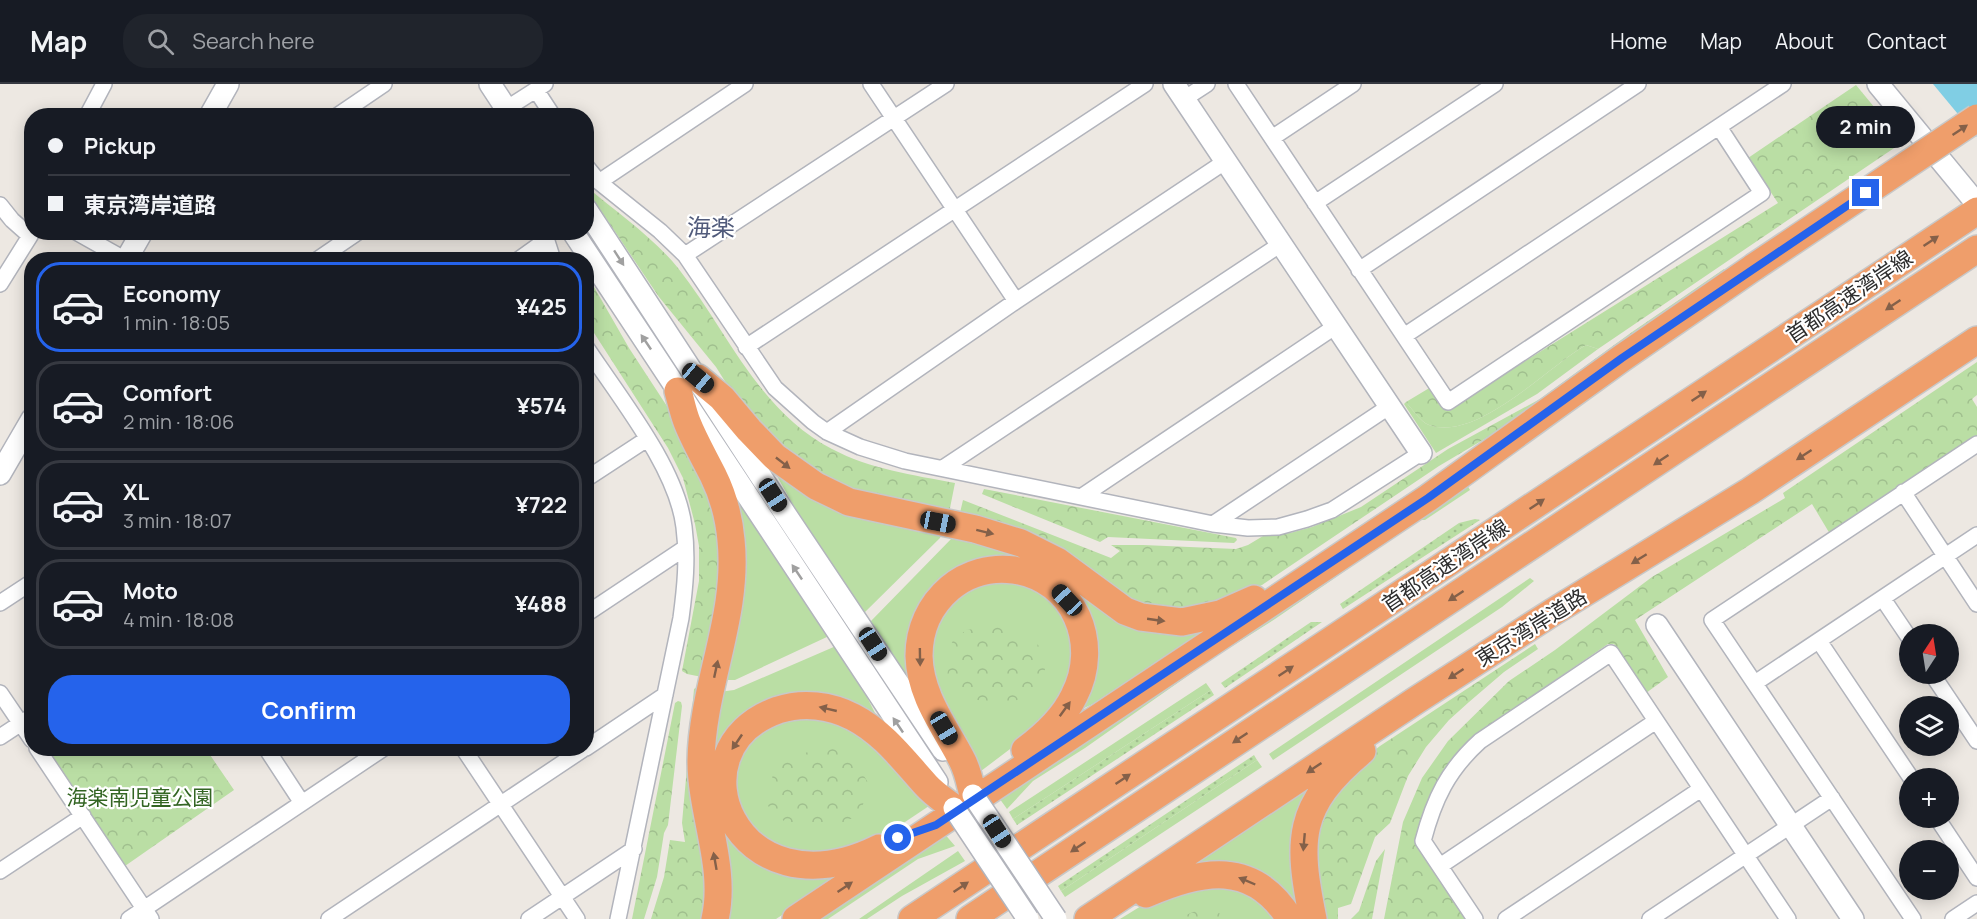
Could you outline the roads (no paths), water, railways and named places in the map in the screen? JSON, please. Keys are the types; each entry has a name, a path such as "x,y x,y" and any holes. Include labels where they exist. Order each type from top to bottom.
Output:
{"highway":[{"path":"796,919 955,810 999,784 1436,492 1622,358 1977,118"},
{"name":"首都高速湾岸線","path":"912,919 1977,211"},
{"name":"首都高速湾岸線","path":"970,919 1977,249"},
{"name":"東京湾岸道路","path":"1091,917 1415,701 1750,490 1977,340"},
{"path":"715,919 719,889 702,788 701,759 703,734 730,600 733,561 728,518 722,496 686,420 688,384 722,398 748,430 775,457 832,495 869,507 999,535 1021,543 1057,561 1125,611 1141,617 1182,622 1220,614 1280,584 1328,564"},
{"path":"955,810 964,763 933,707 921,673 919,656 921,639 924,624 936,602 956,584 980,572 994,569 1023,572 1036,576 1058,590 1075,612 1085,652 1084,666 1074,697 1055,723 1014,758 999,784"},
{"path":"1313,919 1303,860 1305,831 1311,811 1330,783 1350,761 1387,730 1415,701"},
{"path":"815,706 833,709 855,718 892,747 928,788 955,810 855,860 828,869 806,871 787,869 757,856 743,841 731,822 724,804 723,779 730,753 742,735 765,716 783,709 815,706"},
{"path":"1091,917 1185,879 1222,874 1237,877 1260,887 1281,905 1290,919"}],"main road":[{"path":"214,108 228,84"},
{"path":"490,84 505,108"},
{"path":"1878,84 1977,204"},
{"path":"1179,92 1421,453"},
{"path":"594,223 688,384 749,501 1028,919"},
{"path":"579,240 588,252"},
{"path":"594,260 786,515 849,607 955,810 1056,919"},
{"path":"0,474 24,439"},
{"path":"1657,625 1853,919"}],"street":[{"path":"91,108 104,84"},
{"path":"349,108 384,84"},
{"path":"599,182 745,84"},
{"path":"871,84 1016,301"},
{"path":"685,255 946,84"},
{"path":"746,347 1145,84"},
{"path":"1179,92 1207,84"},
{"path":"1236,84 1448,402 1762,193 1719,127"},
{"path":"1272,138 1353,84"},
{"path":"1315,203 1495,84"},
{"path":"1359,270 1638,84"},
{"path":"1404,336 1783,84"},
{"path":"513,108 541,87 550,108"},
{"path":"827,432 1016,301 1226,161"},
{"path":"594,176 685,255 775,388 827,432 881,455 1213,524 1248,528 1278,526 1332,510 1421,453"},
{"path":"0,205 12,220 24,229"},
{"path":"0,284 27,240"},
{"path":"90,240 112,252"},
{"path":"329,252 346,240"},
{"path":"527,252 540,240"},
{"path":"943,468 1281,244"},
{"path":"1081,497 1336,326"},
{"path":"594,359 647,439 672,483 684,525 685,548 684,599 618,919"},
{"path":"1213,524 1390,406"},
{"path":"594,474 647,439"},
{"path":"1913,919 1713,620 1977,444"},
{"path":"1903,492 1977,604"},
{"path":"1755,683 1977,535"},
{"path":"594,609 685,548"},
{"path":"0,603 24,587"},
{"path":"1883,599 1900,624"},
{"path":"1819,641 1904,768"},
{"path":"1475,919 1423,841 1446,779 1461,758 1480,741 1611,653 1788,919"},
{"path":"1939,684 1977,741"},
{"path":"0,693 24,718"},
{"path":"594,743 665,695"},
{"path":"0,737 24,721"},
{"path":"1440,866 1656,721"},
{"path":"42,756 148,914"},
{"path":"271,756 302,803"},
{"path":"129,919 148,914 302,803 372,756"},
{"path":"468,756 577,919"},
{"path":"329,919 574,756"},
{"path":"1506,919 1701,789"},
{"path":"1650,919 1832,798"},
{"path":"0,871 83,816"},
{"path":"1944,828 1977,878"},
{"path":"529,919 634,849"},
{"path":"1953,919 1977,903"}],"water":[{"path":"1933,84 1977,84 1977,137"}],"district":[{"name":"海楽","path":"711,226"}],"park label":[{"name":"海楽南児童公園","path":"140,797"}]}
